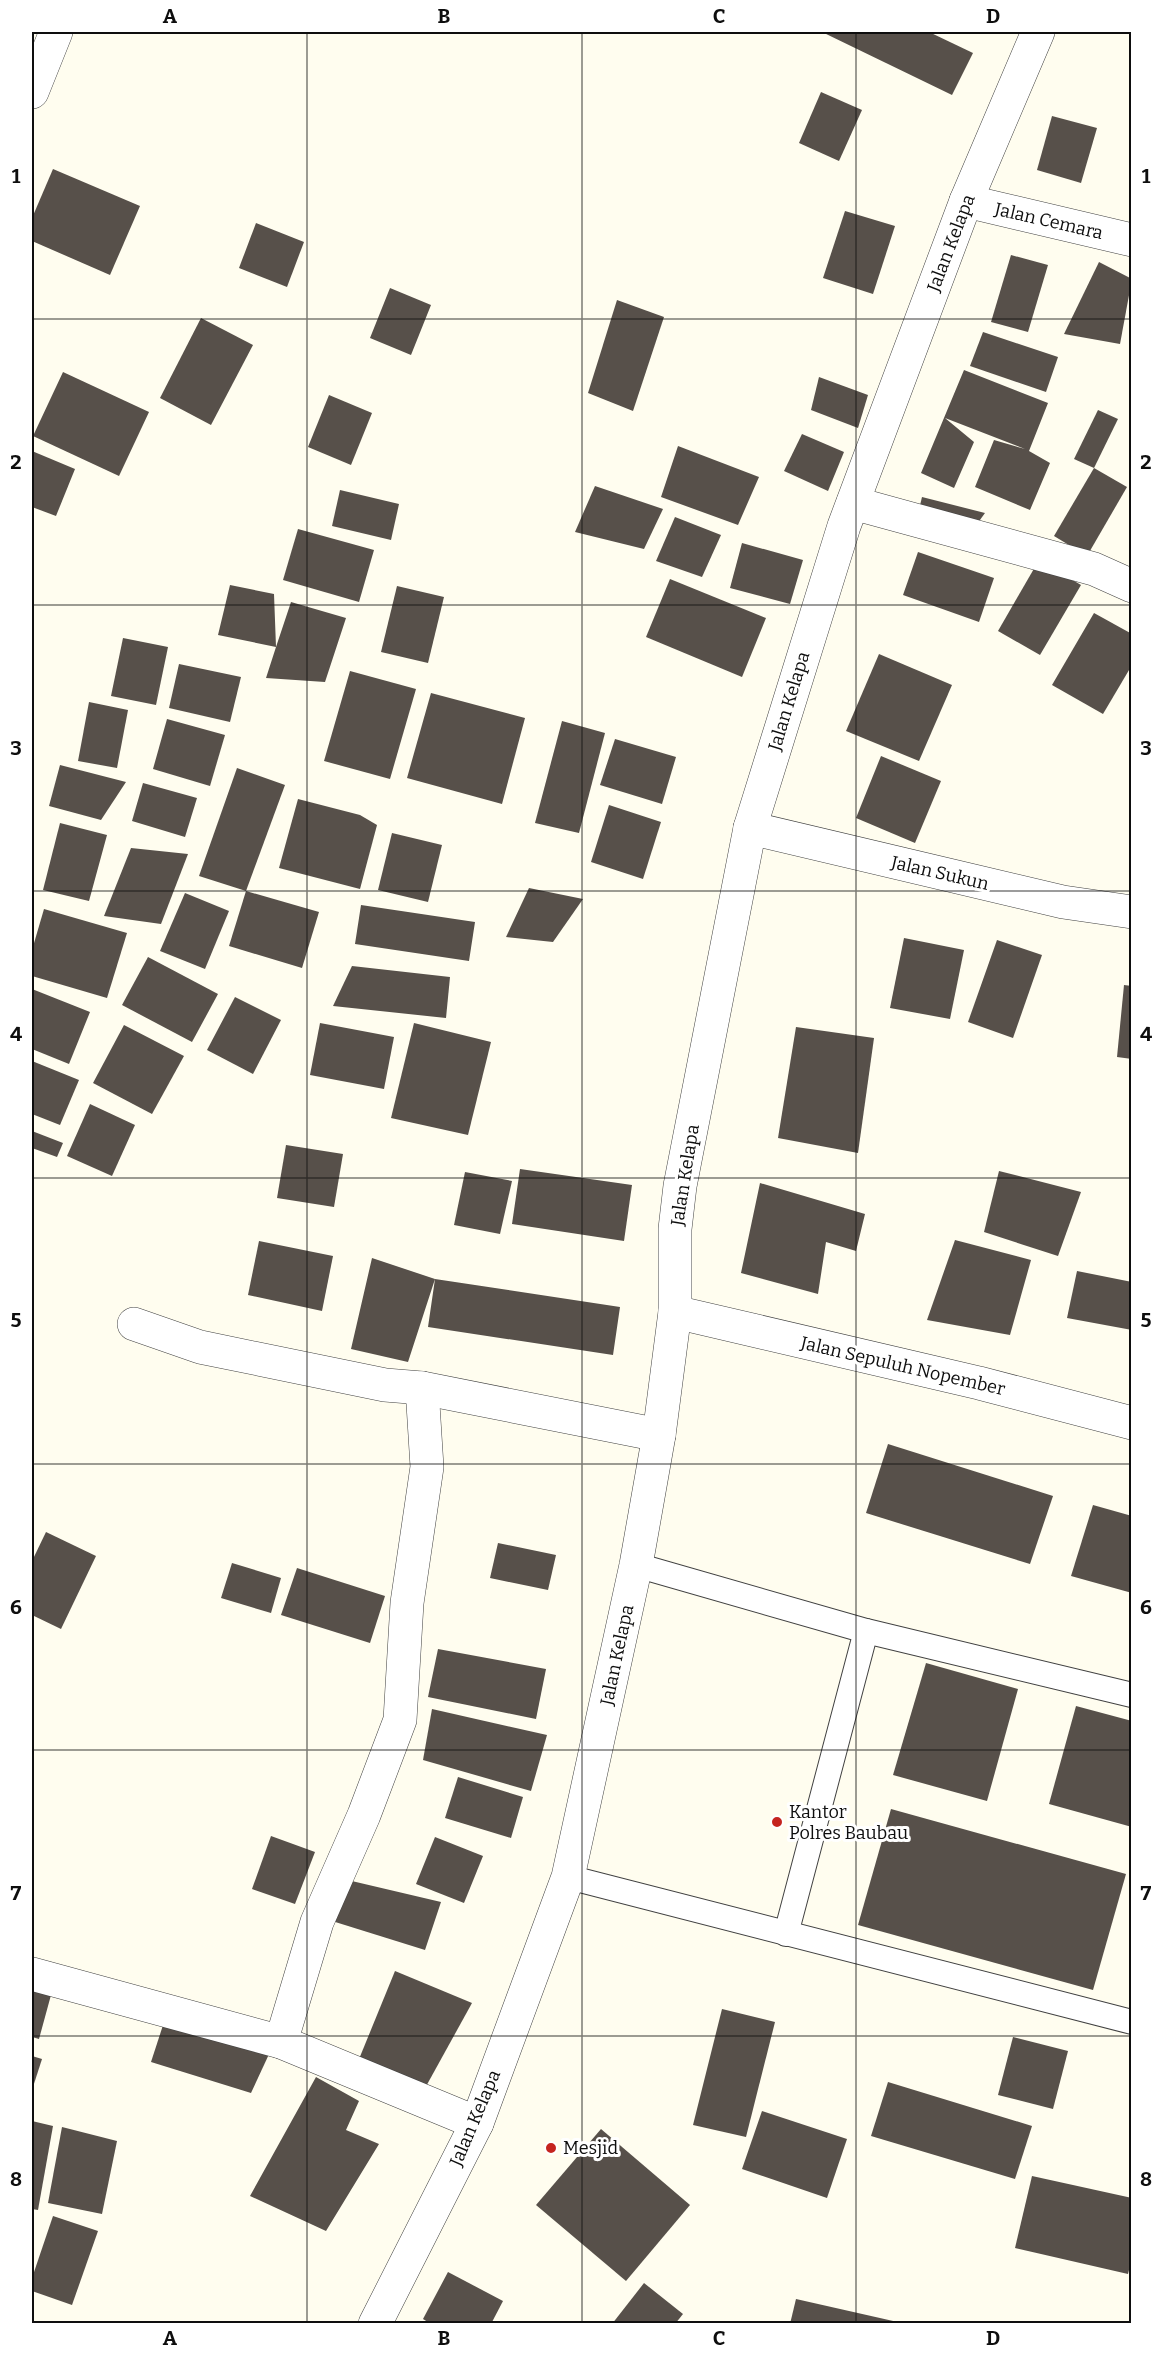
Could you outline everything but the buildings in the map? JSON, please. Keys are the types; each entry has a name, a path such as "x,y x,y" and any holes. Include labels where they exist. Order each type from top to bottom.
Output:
{"street":[{"path":"32,92 56,32"},
{"name":"Jalan Kelapa","path":"375,2324 477,2123 568,1877 636,1565 659,1435 675,1312 675,1229 680,1186 750,828 853,503 966,201 1038,32"},
{"name":"Jalan Cemara","path":"966,201 1131,240"},
{"path":"853,503 1094,569 1131,586"},
{"name":"Jalan Sukun","path":"750,828 1063,902 1131,912"},
{"name":"Jalan Sepuluh Nopember","path":"675,1312 979,1383 1131,1423"},
{"path":"134,1324 200,1347 385,1385 422,1388 659,1435"},
{"path":"281,2042 317,1922 364,1815 400,1720 407,1604 427,1467 422,1388"},
{"path":"32,1974 281,2042 477,2123"}],"lane":[{"path":"636,1565 866,1631 1131,1695"},
{"path":"786,1934 866,1631"},
{"path":"568,1877 1131,2022"}],"place":[{"name":"Kantor Polres Baubau","path":"777,1822"},
{"name":"Mesjid","path":"551,2148"}]}
